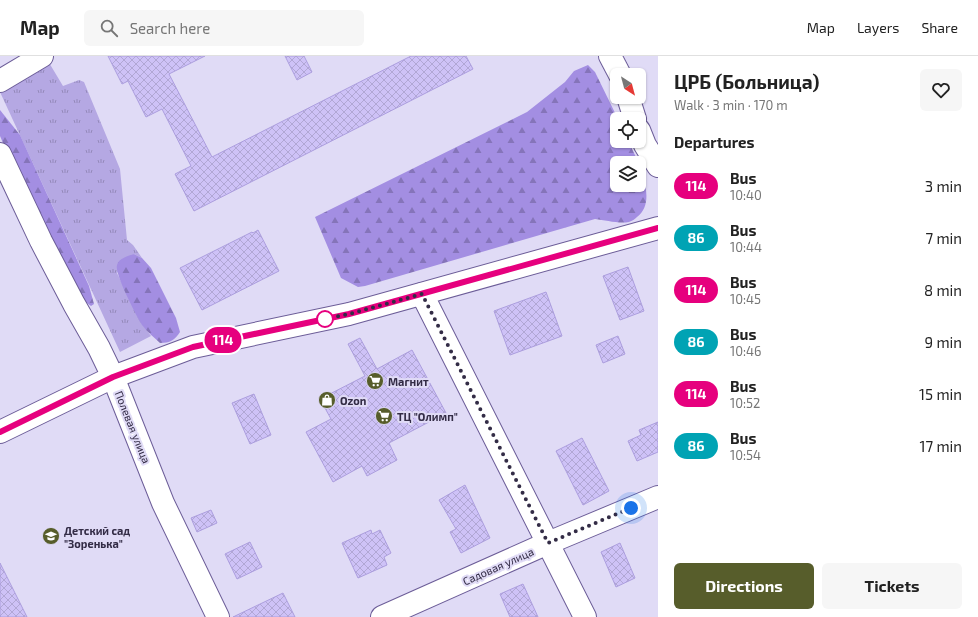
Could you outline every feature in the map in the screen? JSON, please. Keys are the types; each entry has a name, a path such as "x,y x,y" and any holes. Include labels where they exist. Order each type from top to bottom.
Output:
{"street":[{"path":"0,81 42,56"},
{"path":"610,56 617,68"},
{"path":"619,56 620,68"},
{"path":"646,147 658,166"},
{"name":"Полевая улица","path":"0,154 42,241 113,377 163,503 218,617"},
{"path":"0,432 113,377 193,347 349,314 658,228"},
{"path":"422,294 585,617"},
{"name":"Садовая улица","path":"382,617 548,543 658,497"}],"green space":[{"path":"48,61 63,86 79,80 84,82 120,169 127,240 133,245 142,258 134,254 117,273 142,324 151,336 120,352 0,92"},
{"path":"588,65 595,72 615,112 610,112 610,148 631,148 635,156 610,156 610,192 646,192 646,202 643,210 636,218 630,222 595,219 365,286 358,287 341,278 315,217 527,112 565,82 574,71"},
{"path":"0,110 20,135 89,286 94,304 91,306 80,298 24,192 0,136"},
{"path":"134,254 142,258 151,268 176,318 180,332 169,342 160,343 144,328 122,285 117,270 117,265 122,259"}],"building":[{"path":"108,56 205,56 169,74 212,157 411,56 466,56 473,69 194,211 175,174 191,166 162,109 146,117 128,81 122,84"},
{"path":"285,56 304,56 312,72 297,80"},
{"path":"258,230 279,271 202,310 180,268"},
{"path":"628,267 644,311 620,320 603,276"},
{"path":"546,292 562,336 510,355 494,311"},
{"path":"618,336 625,354 603,363 596,345"},
{"name":"ТЦ \"Олимп\"","path":"360,338 377,369 412,350 446,413 389,443 397,460 367,476 362,466 333,482 306,432 331,419 320,399 365,376 348,344"},
{"path":"254,394 271,435 250,444 232,403"},
{"path":"658,422 658,452 637,461 628,441 641,435 639,430"},
{"path":"582,438 609,491 583,505 556,451"},
{"path":"465,485 490,538 461,553 450,532 456,529 439,500"},
{"path":"211,510 217,523 197,532 191,518"},
{"path":"371,530 372,534 380,530 391,553 384,557 387,565 358,578 342,543"},
{"path":"250,542 262,567 237,579 225,554"},
{"path":"620,543 635,578 616,587 601,552"},
{"path":"0,563 27,617 0,617"},
{"path":"523,584 538,617 510,617 500,594"},
{"path":"283,593 295,617 233,617"}],"bus line":[{"name":"114","path":"0,432 113,377 193,347 238,336 349,314 658,228"}],"place":[{"name":"Магнит","path":"375,381"},
{"name":"Ozon","path":"327,400"},
{"name":"ТЦ \"Олимп\"","path":"384,416"},
{"name":"Детский сад \"Зоренька\"","path":"51,536"}],"route":[{"path":"325,319 321,320 422,294 548,543 631,508"}]}
